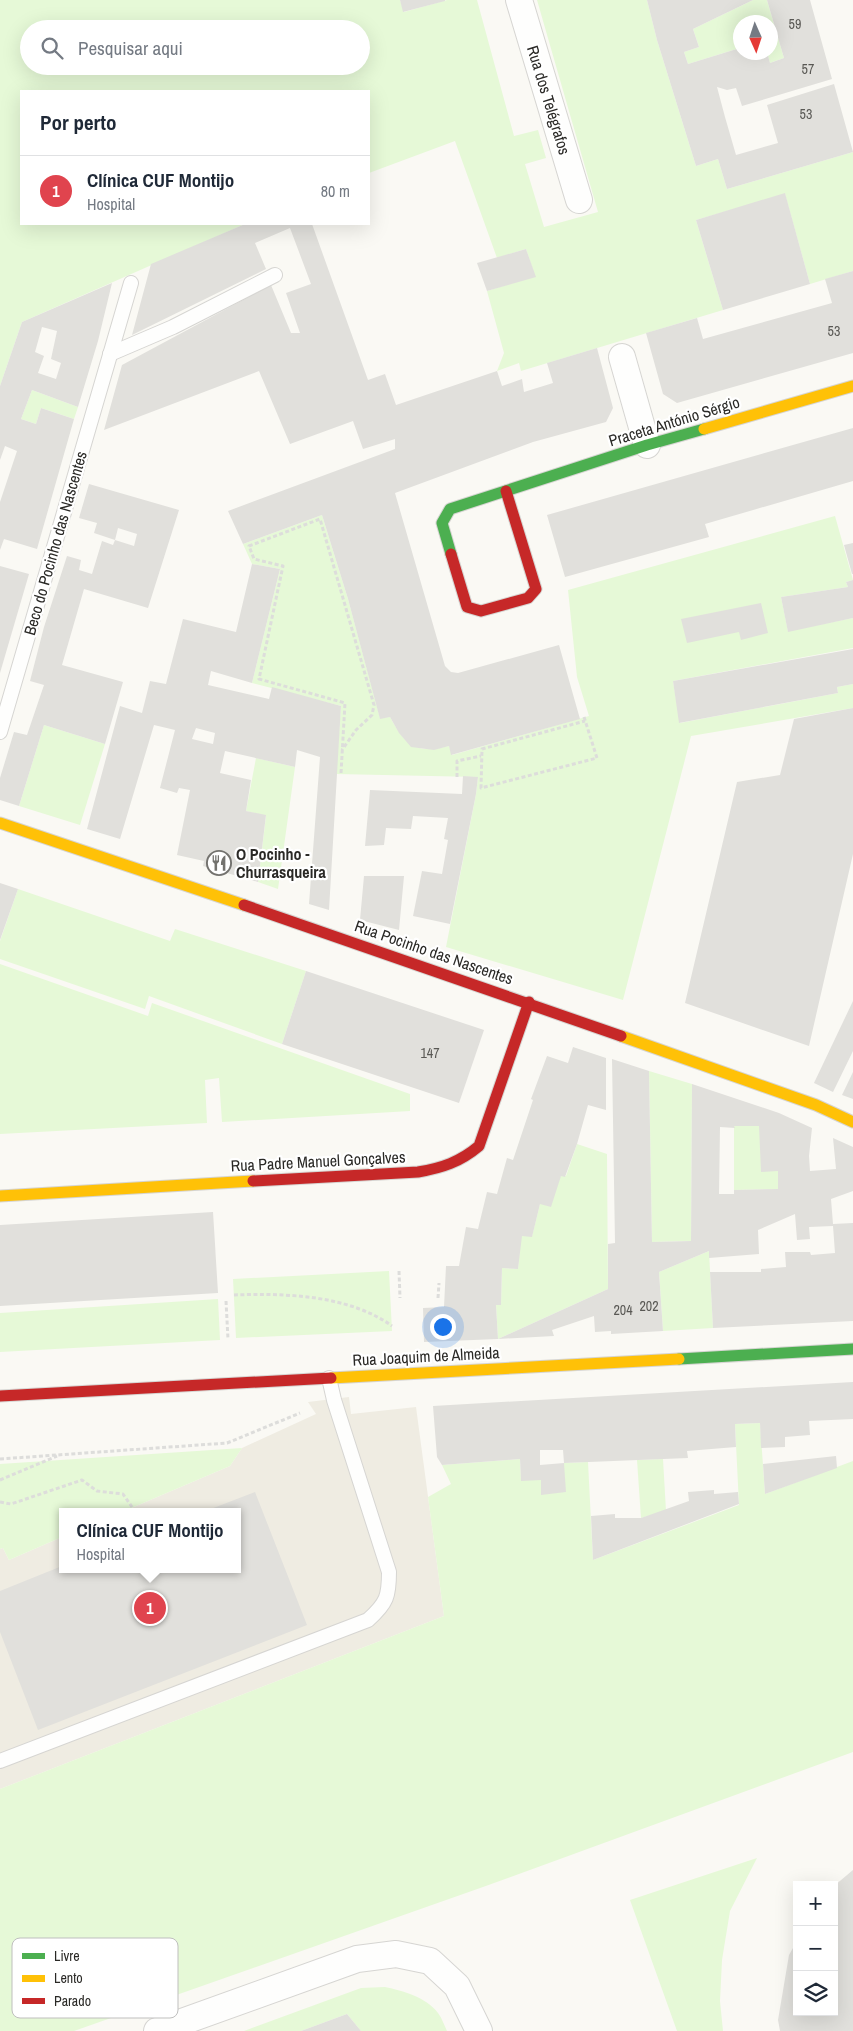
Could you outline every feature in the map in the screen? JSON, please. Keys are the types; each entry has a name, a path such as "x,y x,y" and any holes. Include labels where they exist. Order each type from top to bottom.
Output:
{"street":[{"name":"Rua dos Telégrafos","path":"519,0 579,200"},
{"path":"622,357 647,445"},
{"name":"Praceta António Sérgio","path":"506,491 536,589 528,598 481,611 467,607 442,523 450,509 647,445 853,386"},
{"name":"Rua Pocinho das Nascentes","path":"0,823 529,1002 816,1104 853,1122"},
{"name":"Rua Padre Manuel Gonçalves","path":"0,1196 418,1172 453,1165 468,1157 479,1146 529,1002"},
{"name":"Rua Joaquim de Almeida","path":"0,1396 853,1349"},
{"path":"157,2031 357,1959 396,1954 430,1961 457,1986 479,2031"}],"lane":[{"path":"110,354 173,327 275,275"},
{"name":"Beco do Pocinho das Nascentes","path":"0,732 130,283"},
{"path":"0,1761 368,1620 382,1608 389,1593 389,1572 334,1400 329,1378"}],"path":[{"path":"341,773 342,750 345,703 259,680 283,566 254,560 249,546 320,519 374,705 372,714 356,730 342,750"},
{"path":"585,719 596,758 481,788 481,756 482,749 585,719"},
{"path":"457,777 457,761 481,756"},
{"path":"399,1272 400,1298"},
{"path":"438,1298 439,1283"},
{"path":"234,1295 288,1295 322,1299 370,1312 392,1326"},
{"path":"226,1301 228,1339"},
{"path":"0,1459 227,1443 334,1400"},
{"path":"0,1480 61,1455"},
{"path":"0,1502 11,1504 82,1480 97,1491 123,1494 132,1507"}],"shaded area":[{"path":"349,1397 351,1414 416,1407 444,1616 0,1789 0,1549 3,1548 9,1560 59,1538 59,1573 241,1573 241,1508 131,1508 230,1466 242,1448 316,1414 308,1402"}],"green space":[{"path":"0,0 400,0 404,12 447,0 477,0 514,136 538,130 546,158 525,164 544,227 598,212 537,0 647,0 657,40 696,166 718,159 727,189 853,152 853,271 810,284 785,194 696,220 723,310 521,371 519,363 497,371 504,353 487,291 535,276 526,249 497,258 455,141 370,173 370,90 20,90 20,225 243,225 22,322 0,386"},
{"path":"753,0 767,0 771,15 733,15 733,50 688,64 684,52 699,47 693,29"},
{"path":"778,38 784,58 770,63 769,60 778,60"},
{"path":"32,390 78,407 74,419 41,408 36,424 21,419"},
{"path":"322,515 348,599 380,718 390,717 401,735 413,745 428,749 449,746 452,755 589,716 577,677 568,590 835,516 853,580 846,582 848,587 781,597 788,631 853,618 853,648 673,681 680,723 838,693 837,687 853,684 853,708 691,736 623,1000 446,947 478,777 336,774 341,706 252,683 280,569 252,564 243,544"},
{"path":"44,725 105,744 80,825 19,806"},
{"path":"256,758 295,767 278,889 258,882 266,816 246,811"},
{"path":"18,889 170,941 175,929 306,971 282,1044 149,996 145,1009 0,959 0,941"},
{"path":"0,964 148,1016 152,1003 410,1094 410,1111 222,1122 219,1078 205,1080 207,1123 0,1134"},
{"path":"649,1071 692,1084 691,1241 652,1242"},
{"path":"734,1126 759,1126 778,1171 778,1189 734,1190"},
{"path":"577,1144 607,1154 608,1289 498,1339 496,1305 501,1305 502,1268 518,1269 521,1235 532,1236 540,1204 561,1176 566,1176"},
{"path":"709,1251 713,1328 663,1331 659,1272"},
{"path":"389,1271 392,1331 236,1338 233,1279"},
{"path":"218,1299 220,1340 0,1352 0,1313"},
{"path":"760,1423 765,1494 853,1461 853,1752 483,1887 178,1994 178,1938 12,1938 12,2018 111,2018 74,2031 0,2031 0,1789 444,1616 428,1497 451,1484 442,1465 520,1459 521,1480 541,1480 541,1495 564,1463 588,1462 593,1560 739,1505 735,1424"},
{"path":"242,1448 230,1466 131,1508 59,1508 59,1538 9,1560 3,1548 0,1549 0,1464"},
{"path":"663,1459 666,1511 641,1518 637,1460"},
{"path":"757,1858 730,1911 722,1960 720,2001 723,2031 677,2031 630,1900"},
{"path":"385,1987 407,1993 433,2007 447,2031 361,2031 347,2014 301,2031 244,2031 361,1988"}],"building":[{"path":"400,0 445,0 445,1 403,12"},
{"path":"647,0 753,0 693,29 699,47 684,52 688,64 733,50 733,60 769,60 770,63 784,58 778,38 778,15 771,15 767,0 810,0 832,79 742,106 736,88 727,90 717,87 725,117 736,155 778,143 767,105 834,84 853,152 727,189 718,159 696,166 657,40"},
{"path":"785,193 810,284 723,310 696,220"},
{"path":"243,225 312,225 368,380 385,374 396,405 497,371 502,386 522,379 524,392 553,383 547,363 597,348 613,408 606,422 533,442 395,493 445,666 451,672 458,673 559,645 580,719 451,755 449,746 434,750 411,747 399,733 390,717 380,719 348,599 322,515 243,544 228,511 395,449 395,439 363,449 353,421 290,444 259,371 104,430 122,365 271,285 291,333 300,333 286,293 311,284 290,228 255,243 266,269 132,335 151,264"},
{"path":"526,249 536,277 487,291 477,263"},
{"path":"853,271 853,353 677,403 663,394 646,333 697,318 703,339 832,303 825,279"},
{"path":"112,283 98,341 78,407 32,390 21,419 36,424 41,408 74,419 37,549 4,539 0,550 0,502 17,451 5,446 0,460 0,386 22,322","holes":["42,327 57,331 51,359 61,363 56,379 38,373 44,356 35,352"]},
{"path":"853,428 853,481 705,524 709,537 565,577 547,515"},
{"path":"89,484 179,510 148,608 84,589 62,665 123,682 105,744 44,725 19,806 0,800 0,778 14,732 27,735 44,685 30,681 44,627 67,556 81,560 79,570 92,574 102,541 113,545 115,540 94,533 97,523 79,518","holes":["118,528 137,534 134,546 115,540"]},
{"path":"853,543 853,574 852,574 844,545"},
{"path":"252,564 280,569 252,683 211,671 208,685 269,699 272,687 341,706 329,910 309,904 320,757 297,750 295,767 225,751 220,773 251,780 246,811 266,815 258,882 203,866 204,861 177,855 190,790 179,788 177,793 160,788 175,730 154,725 120,839 87,829 120,706 142,713 150,681 166,684 183,619 236,632","holes":["196,728 215,733 213,744 192,739"]},
{"path":"0,566 29,574 0,673"},
{"path":"853,580 853,618 788,632 781,597 848,587 846,582"},
{"path":"761,603 768,633 741,640 739,632 687,643 681,619"},
{"path":"853,649 853,684 837,687 838,693 679,723 673,681"},
{"path":"853,708 853,854 809,1046 685,1003 737,782 780,775 794,719"},
{"path":"463,776 478,777 450,924 413,916 422,871 442,874 448,840 444,839 448,818 413,816 411,829 386,828 384,845 365,846 370,790 462,794"},
{"path":"364,876 404,876 399,930 360,920"},
{"path":"0,883 18,889 0,940"},
{"path":"306,971 484,1030 459,1103 282,1044"},
{"path":"853,1001 853,1051 833,1092 814,1083"},
{"path":"573,1047 606,1058 606,1110 588,1105 577,1144 565,1177 561,1176 551,1207 540,1204 532,1237 522,1236 518,1269 502,1268 501,1305 496,1305 498,1339 424,1342 423,1308 444,1307 446,1266 459,1266 466,1227 478,1229 487,1192 497,1194 507,1158 513,1160 533,1100 531,1099 547,1056 568,1063"},
{"path":"612,1059 649,1071 652,1242 691,1241 692,1084 779,1113 812,1128 809,1156 810,1171 836,1169 833,1138 853,1147 853,1191 831,1199 833,1224 853,1223 853,1321 713,1328 710,1272 761,1272 761,1269 786,1267 785,1252 810,1252 811,1255 835,1253 833,1226 809,1227 810,1239 797,1240 795,1214 758,1230 759,1254 709,1258 709,1251 659,1272 663,1331 611,1334 611,1331 595,1332 594,1316 552,1330 554,1336 498,1339 608,1289 608,1244 615,1243","holes":["759,1126 761,1172 778,1171 778,1189 734,1190 734,1194 719,1194 720,1127"]},
{"path":"853,1072 853,1099 842,1095"},
{"path":"213,1212 218,1293 0,1306 0,1225"},
{"path":"853,1382 853,1419 809,1421 810,1435 785,1437 785,1447 761,1448 760,1423 735,1424 736,1447 687,1451 688,1458 564,1463 566,1492 541,1495 541,1480 521,1481 520,1459 442,1465 437,1457 433,1406","holes":["540,1450 563,1450 564,1463 540,1465"]},
{"path":"836,1456 837,1468 765,1494 763,1464"},
{"path":"714,1490 714,1494 738,1492 739,1504 593,1560 591,1516 615,1514 615,1518 641,1518 689,1501 688,1492"},
{"path":"255,1492 307,1625 38,1730 0,1632 0,1591 59,1567 59,1573 241,1573 241,1508 213,1508"},
{"path":"853,1870 853,2031 780,2031 778,2020 789,1955 793,1948 793,2016 838,2016 838,1883"},
{"path":"347,2014 361,2031 301,2031"}],"traffic: fast":[{"path":"451,554 442,523 450,509 647,445 704,429"},
{"path":"679,1359 853,1349"}],"traffic: slow":[{"path":"704,429 853,386"},
{"path":"0,823 244,905"},
{"path":"621,1036 816,1105 853,1122"},
{"path":"0,1196 253,1181"},
{"path":"331,1378 679,1359"}],"traffic: jam":[{"path":"451,554 467,607 481,611 528,598 536,589 506,491"},
{"path":"244,905 621,1036"},
{"path":"253,1181 418,1172 443,1166 465,1156 479,1146 529,1002"},
{"path":"0,1396 331,1378"}],"place":[{"name":"O Pocinho - Churrasqueira","path":"219,863"},
{"name":"Clínica CUF Montijo","path":"150,1608"}]}
